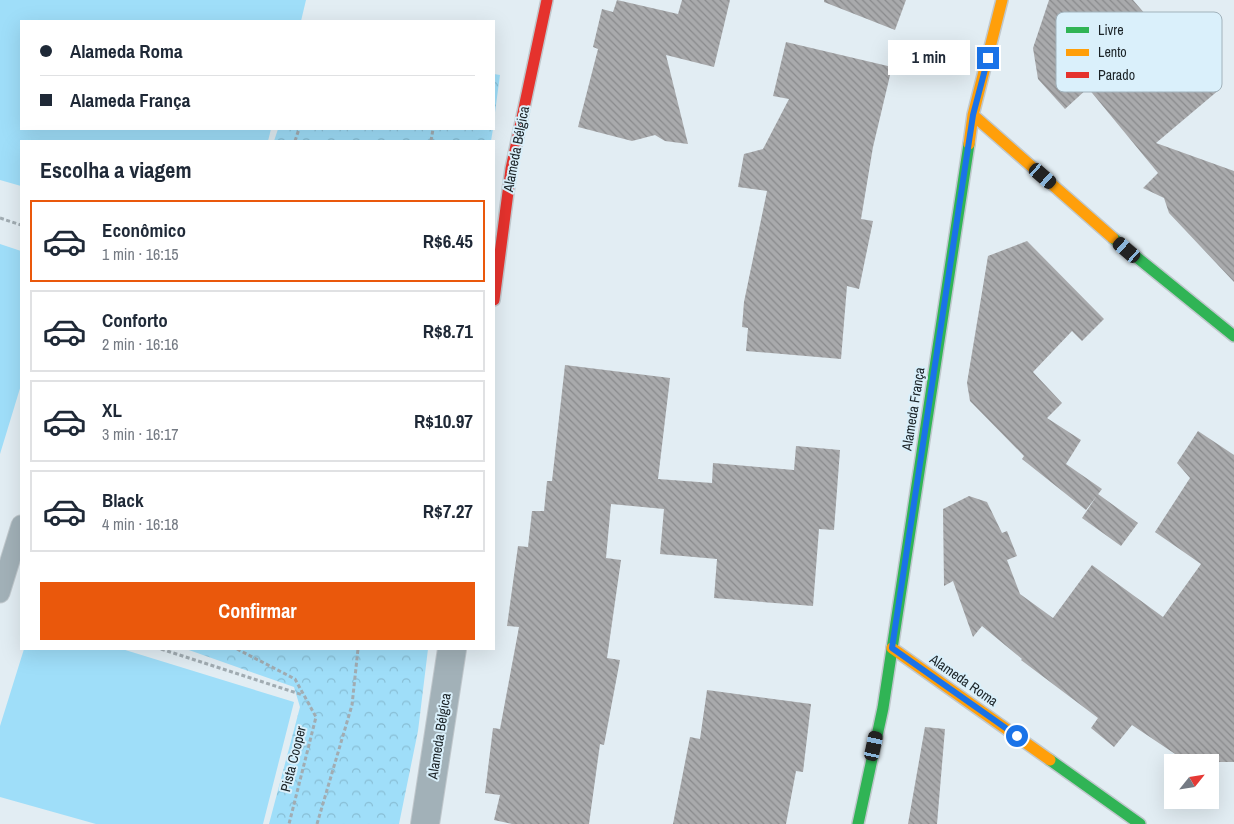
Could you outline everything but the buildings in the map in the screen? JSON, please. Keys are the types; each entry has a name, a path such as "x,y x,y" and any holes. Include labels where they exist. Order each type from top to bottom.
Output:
{"street":[{"name":"Alameda Bélgica","path":"495,292 511,170 547,0"},
{"name":"Alameda França","path":"858,824 883,708 973,115 1002,0"},
{"path":"973,115 1141,262 1234,336"},
{"name":"Alameda Roma","path":"892,648 1140,824"},
{"name":"Alameda Bélgica","path":"425,824 452,650"}],"lane":[{"path":"0,593 20,528"}],"path":[{"path":"0,218 20,226"},
{"path":"164,650 304,696"},
{"name":"Pista Cooper","path":"239,650 295,679 316,717 288,824"},
{"path":"317,824 352,705 358,650"}],"green space":[{"path":"0,0 306,0 301,20 20,20 20,130 271,130 268,140 20,140 20,186 0,180"},
{"path":"495,74 500,75 495,112"},
{"path":"278,130 493,130 491,140 274,140"},
{"path":"0,244 20,251 20,388 0,454"},
{"path":"24,650 125,650 294,702 263,824 96,824 0,797 0,726"},
{"path":"189,650 428,650 418,731 399,824 269,824 300,707 294,687"}],"traffic: fast":[{"path":"858,824 883,708 969,144"},
{"path":"1113,238 1234,336"},
{"path":"1050,760 1140,824"}],"traffic: slow":[{"path":"969,144 973,115 1002,0"},
{"path":"973,115 1113,238"},
{"path":"892,648 1050,760"}],"traffic: jam":[{"path":"495,292 511,169 547,0"}],"route":[{"path":"988,58 973,115 892,648 1017,736"}]}
